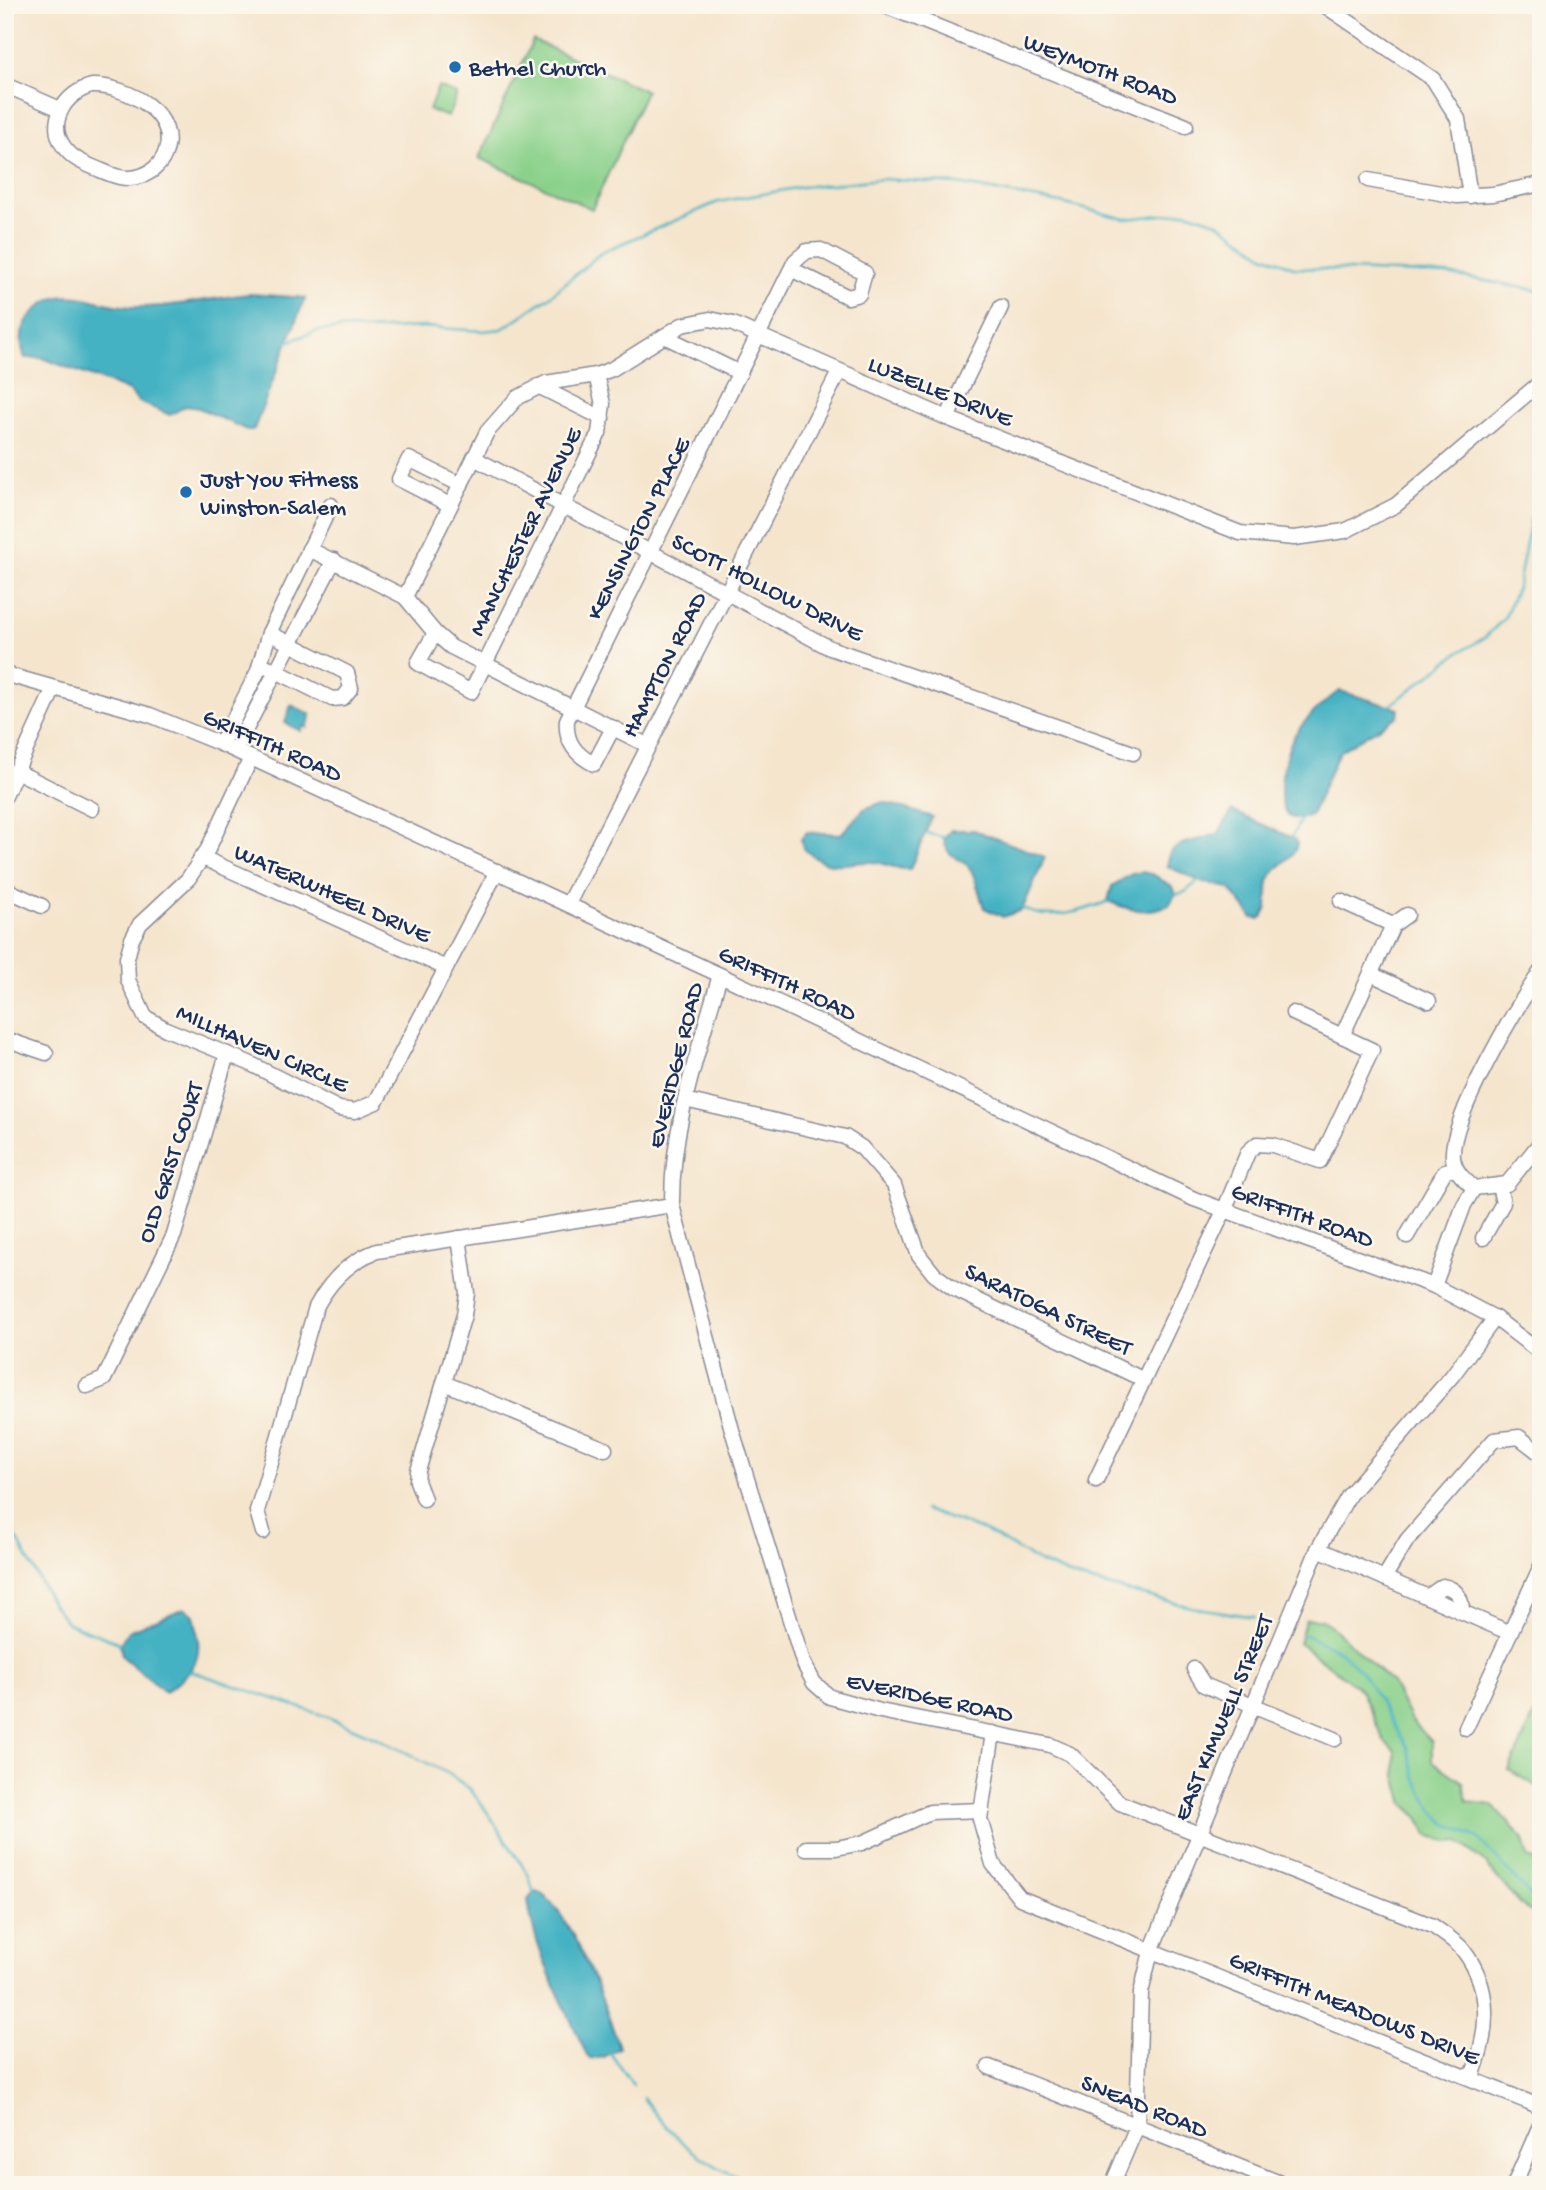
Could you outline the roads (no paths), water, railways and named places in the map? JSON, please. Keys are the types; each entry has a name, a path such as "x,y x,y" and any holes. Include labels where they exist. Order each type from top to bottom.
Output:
{"street":[{"name":"WEYMOTH ROAD","path":"883,5 1186,126"},
{"path":"1324,5 1428,74 1447,97 1458,119 1470,195"},
{"path":"5,85 60,109"},
{"path":"97,86 121,92 148,105 160,116 168,137 165,153 144,175 129,179 115,177 74,158 63,146 58,129 60,109 83,88 97,86"},
{"path":"1368,180 1422,191 1470,195 1541,184"},
{"name":"KENSINGTON PLACE","path":"613,728 594,764 577,755 566,729 573,709 649,552 791,269 801,254 815,249 865,273 859,294 848,297 791,269"},
{"path":"947,418 1001,307"},
{"name":"LUZELLE DRIVE","path":"405,597 474,458 497,418 517,398 538,386 563,378 596,375 626,362 682,325 710,319 733,324 947,418 1240,533 1294,538 1345,531 1396,505 1541,382"},
{"path":"664,336 740,373"},
{"name":"HAMPTON ROAD","path":"568,904 839,372"},
{"name":"MANCHESTER AVENUE","path":"435,633 418,663 471,692 594,443 602,418 603,404 596,375"},
{"path":"538,386 602,418"},
{"path":"450,505 399,479 409,458 461,485"},
{"name":"SCOTT HOLLOW DRIVE","path":"474,458 830,648 1133,753"},
{"path":"237,752 269,633 331,505"},
{"path":"309,549 405,597 435,633 451,647 647,745"},
{"path":"237,752 275,670 292,645 334,560"},
{"path":"261,663 332,699 347,695 352,683 347,673 269,633"},
{"name":"GRIFFITH ROAD","path":"5,674 150,715 237,752 1224,1211 1434,1286 1495,1318 1541,1353"},
{"path":"5,796 54,688"},
{"name":"MILLHAVEN CIRCLE","path":"237,752 208,849 188,879 140,925 127,958 128,980 145,1017 340,1109 366,1108 376,1102 497,871"},
{"path":"16,771 92,809"},
{"name":"WATERWHEEL DRIVE","path":"201,857 446,968"},
{"path":"5,889 42,906"},
{"path":"1341,901 1393,925"},
{"path":"1342,1036 1393,925 1406,915"},
{"path":"1474,1188 1456,1169 1452,1155 1457,1132 1472,1096 1523,997 1541,971"},
{"path":"1371,974 1429,1001"},
{"name":"EVERIDGE ROAD","path":"720,975 685,1100 673,1160 672,1205 732,1430 803,1662 814,1683 830,1698 1060,1749 1070,1754 1120,1803 1433,1926 1462,1949 1478,1978 1486,2011 1485,2042 1472,2077"},
{"path":"1096,1480 1224,1211 1248,1152 1257,1144 1273,1145 1320,1161 1372,1050 1293,1013"},
{"path":"5,1039 46,1053"},
{"name":"OLD GRIST COURT","path":"87,1385 104,1379 174,1235 227,1054"},
{"name":"SARATOGA STREET","path":"685,1100 845,1138 869,1155 894,1185 919,1255 934,1274 954,1289 1142,1379"},
{"path":"1474,1188 1507,1184 1541,1142"},
{"path":"1407,1236 1445,1171 1456,1169"},
{"path":"1483,1238 1503,1203 1499,1186"},
{"path":"1434,1286 1464,1205 1474,1188"},
{"path":"262,1532 257,1511 316,1307 324,1292 344,1269 366,1255 672,1205"},
{"path":"424,1499 418,1471 467,1293 459,1238"},
{"name":"EAST KIMWELL STREET","path":"1112,2185 1137,2126 1141,1993 1151,1951 1318,1549 1349,1495 1452,1376 1495,1318"},
{"path":"444,1383 605,1449"},
{"path":"1384,1578 1406,1540 1494,1440 1519,1437 1541,1454"},
{"path":"1318,1549 1510,1633"},
{"path":"1466,1728 1541,1566"},
{"path":"1194,1670 1203,1685 1335,1739"},
{"name":"GRIFFITH MEADOWS DRIVE","path":"993,1734 980,1819 993,1864 1020,1898 1472,2077 1541,2107"},
{"path":"806,1849 836,1848 862,1843 930,1812 982,1810"},
{"name":"SNEAD ROAD","path":"989,2067 1285,2185"},
{"path":"1514,2185 1541,2123"}],"water":[{"path":"250,294 305,298 254,429 249,431 199,408 186,406 170,415 139,402 129,391 120,387 42,358 25,358 23,353 22,337 26,323 41,306 53,299 77,297 118,306 147,307"},
{"path":"1340,691 1399,709 1398,716 1339,752 1311,815 1297,819 1287,814 1282,804 1282,774 1286,757 1296,733 1310,716"},
{"path":"291,705 311,715 307,728 303,726 301,731 285,723"},
{"path":"883,802 932,817 910,869 871,862 828,863 803,848 801,839 807,832 841,834 864,809"},
{"path":"1232,811 1293,838 1297,843 1290,857 1270,878 1266,912 1259,919 1253,918 1229,888 1201,882 1167,866 1170,852 1182,844 1218,834"},
{"path":"951,830 974,830 1045,857 1022,910 1003,917 984,908 971,870 948,851 944,838"},
{"path":"1142,872 1154,875 1174,888 1175,895 1169,905 1153,910 1138,910 1108,901 1112,886 1132,874"},
{"path":"185,1608 194,1615 198,1642 196,1660 186,1675 165,1692 122,1656 120,1644 128,1631"},
{"path":"534,1892 546,1898 559,1912 585,1959 619,2048 604,2057 591,2059 587,2056 552,1980 532,1921 528,1900"}],"waterway":[{"path":"287,342 317,331 351,328 365,330 424,327 483,331 502,329 549,297 602,252 718,202 801,187 882,179 958,184 1061,203 1126,219 1187,212 1217,222 1264,255 1296,268 1447,274 1541,291"},
{"path":"1387,708 1458,653 1484,638 1504,619 1518,585 1531,518 1541,503"},
{"path":"1291,838 1302,817"},
{"path":"922,832 946,838"},
{"path":"1173,895 1185,892 1202,878"},
{"path":"1022,908 1043,915 1054,915 1077,912 1109,901"},
{"path":"925,1510 985,1531 1041,1563 1080,1579 1191,1607 1254,1617"},
{"path":"5,1516 51,1602 68,1623 122,1644"},
{"path":"1305,1635 1340,1651 1361,1671 1407,1747 1415,1777 1431,1808 1447,1824 1478,1838 1541,1907"},
{"path":"188,1670 325,1716 377,1738 449,1774 470,1789 488,1813 529,1876 534,1894"},
{"path":"609,2051 633,2085"},
{"path":"643,2098 668,2128 693,2151 722,2169 758,2185"}],"place":[{"name":"Bethel Church","path":"455,67"},
{"name":"Just You Fitness Winston-Salem","path":"186,492"}]}
